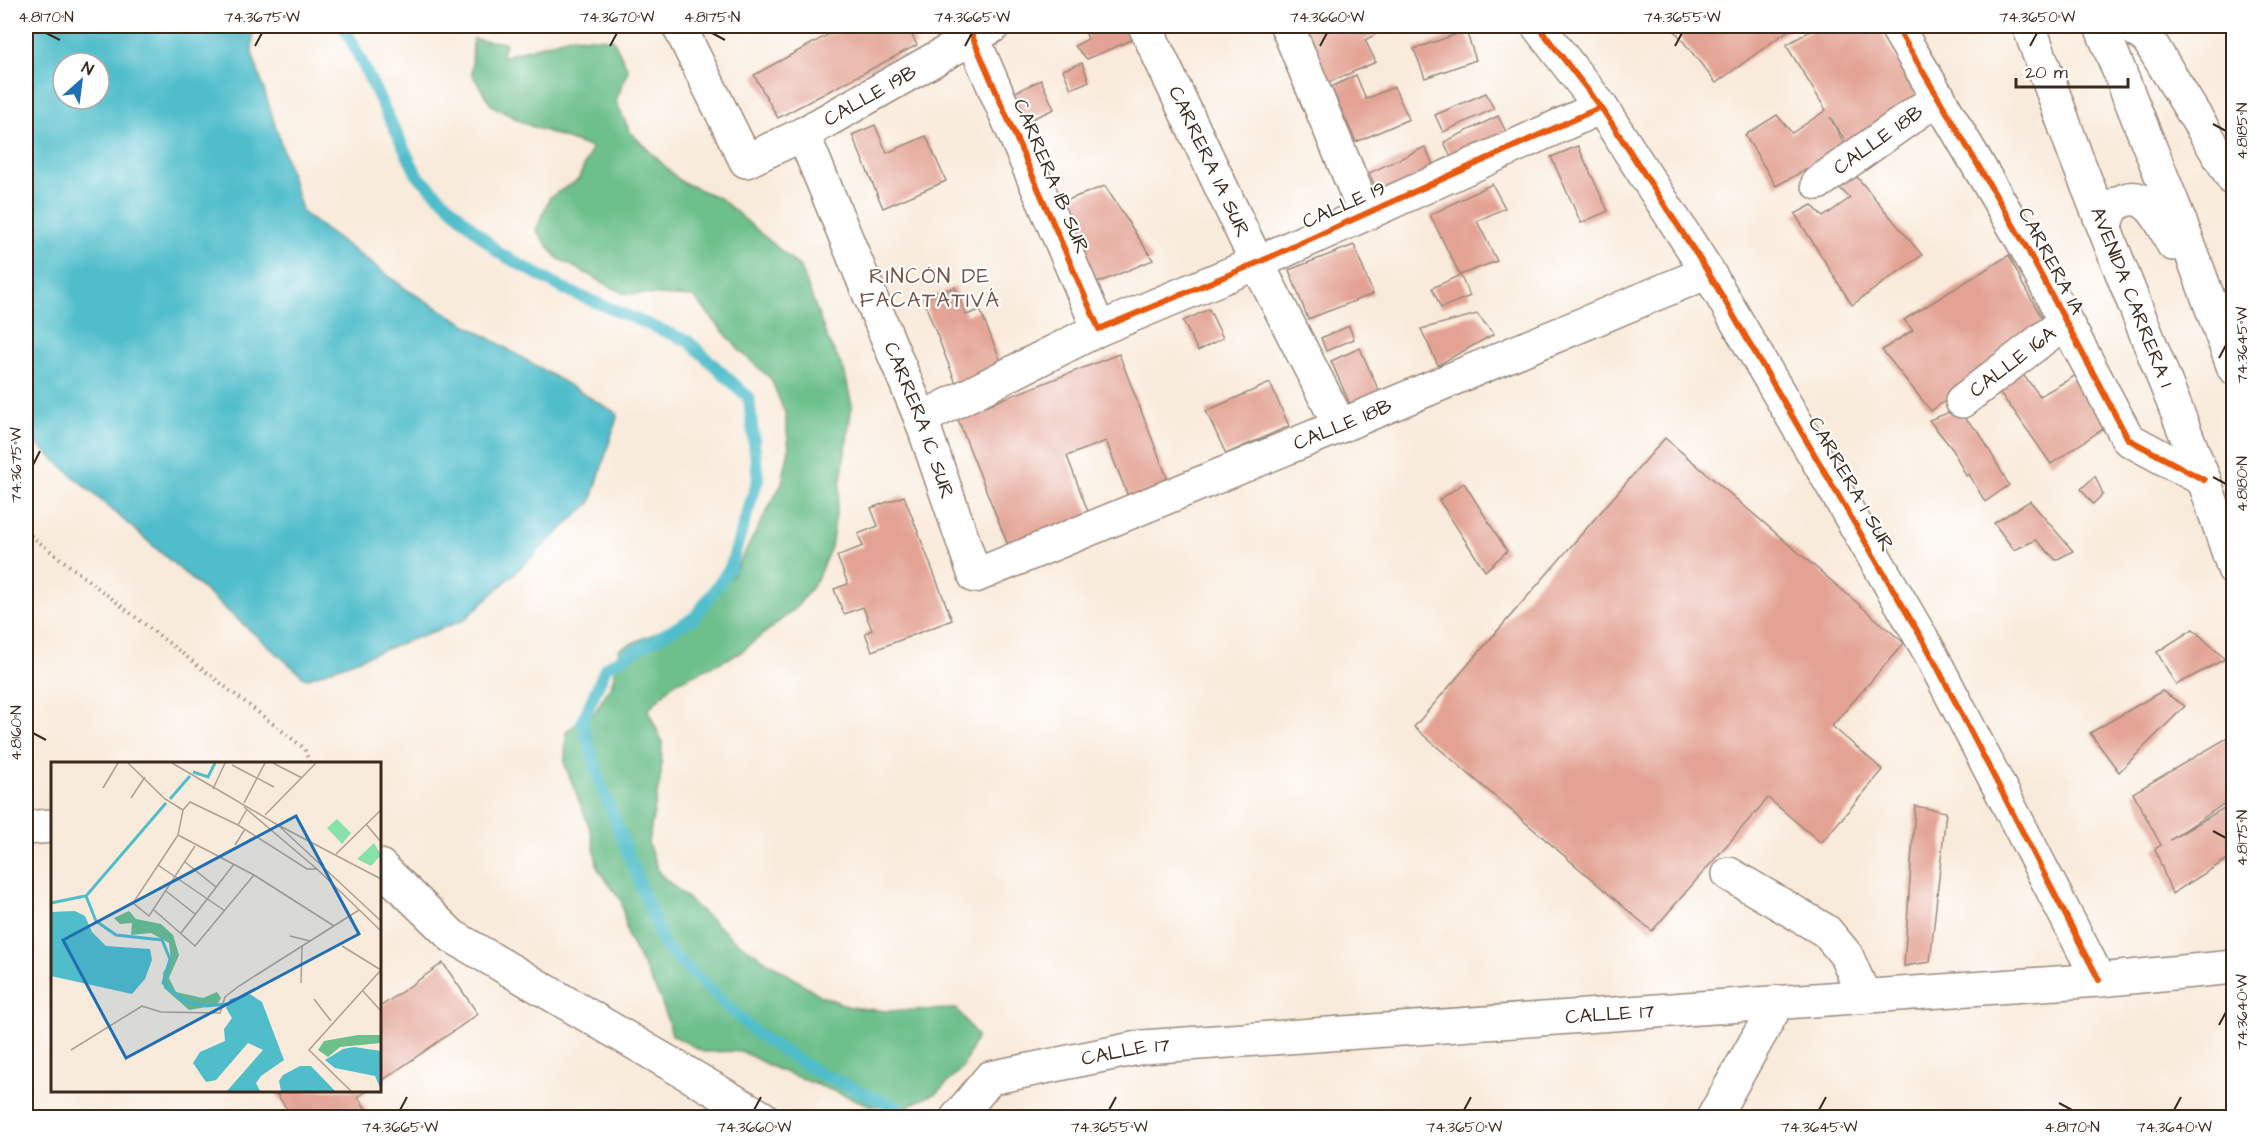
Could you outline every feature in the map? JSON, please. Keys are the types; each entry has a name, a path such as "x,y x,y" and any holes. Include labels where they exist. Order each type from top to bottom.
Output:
{"street":[{"name":"CALLE 19B","path":"679,26 746,161 803,134 983,31"},
{"name":"CARRERA 1A SUR","path":"1145,26 1257,263 1340,426"},
{"path":"1287,26 1365,213"},
{"name":"CARRERA 1 SUR","path":"1538,26 1601,107 1708,272 1929,651 2099,980"},
{"name":"CARRERA 1A","path":"1896,26 2025,245 2128,439 2204,480"},
{"name":"AVENIDA CARRERA 1","path":"2029,26 2075,154 2204,480 2234,569"},
{"path":"2101,26 2182,227 2220,336"},
{"path":"2131,26 2148,39 2234,180"},
{"name":"CARRERA 1B SUR","path":"983,31 1100,329"},
{"name":"CALLE 18B","path":"1818,183 1939,97"},
{"name":"CALLE 19","path":"921,419 1100,329 1257,263 1601,107"},
{"name":"CARRERA 1C SUR","path":"803,134 921,419 975,576"},
{"path":"2104,229 2110,211 2117,202 2131,198 2142,200 2159,217 2234,368"},
{"name":"CALLE 18B","path":"975,576 1708,272"},
{"name":"CALLE 16A","path":"1962,401 2065,322"},
{"path":"26,828 51,826"},
{"path":"381,867 452,936 763,1118"},
{"path":"1729,874 1826,931 1846,955 1864,996"},
{"name":"CALLE 17","path":"957,1118 990,1078 1143,1047 2099,980 2234,967"},
{"path":"1713,1118 1778,1002"}],"path":[{"path":"26,532 304,748 309,762"}],"green space":[{"path":"570,37 613,39 628,70 616,101 630,132 680,181 721,199 801,268 827,338 844,370 852,405 831,547 816,581 796,608 738,654 673,684 648,710 662,741 661,774 648,843 659,873 734,940 820,995 850,1007 886,1011 957,1009 977,1036 963,1067 938,1092 905,1107 872,1106 774,1068 741,1051 704,1052 672,1035 661,1000 628,937 621,900 598,869 591,831 565,765 566,731 595,712 612,684 619,649 683,621 732,576 782,483 789,449 785,413 771,379 740,351 694,297 623,293 557,258 536,230 550,197 578,180 592,148 526,124 491,105 472,74 473,39 506,43 501,57"}],"water":[{"path":"26,26 254,26 252,52 303,213 409,291 618,414 591,502 464,620 306,679 26,435"}],"building":[{"path":"835,26 907,26 917,45 778,118 754,75 837,30"},
{"path":"1083,26 1139,26 1143,35 1087,59 1075,46 1088,39"},
{"path":"1301,26 1374,26 1378,33 1365,40 1376,62 1327,83"},
{"path":"1671,26 1794,26 1716,83"},
{"path":"1819,26 1877,26 1921,101 1848,145 1830,117 1846,148 1776,186 1745,135 1777,115 1792,133 1826,110 1786,45"},
{"path":"1466,31 1476,60 1425,78 1414,49"},
{"path":"1082,63 1089,81 1071,89 1063,70"},
{"path":"1356,75 1366,99 1394,87 1409,119 1356,142 1331,87"},
{"path":"1041,80 1054,109 1025,122 1011,94"},
{"path":"1486,93 1494,109 1443,132 1435,115"},
{"path":"1498,116 1506,132 1452,159 1444,142"},
{"path":"875,125 887,153 926,136 946,181 883,208 852,135"},
{"path":"1578,146 1608,211 1581,223 1551,157"},
{"path":"1425,147 1436,171 1380,197 1369,173"},
{"path":"1852,171 1922,255 1852,305 1795,214 1812,205 1823,217 1850,198 1831,180"},
{"path":"1492,184 1505,208 1477,221 1497,261 1460,275 1430,215"},
{"path":"1105,186 1153,260 1095,284 1051,206"},
{"path":"1354,245 1373,294 1308,319 1289,270"},
{"path":"2009,255 2049,330 1931,411 1882,350 1913,330 1904,320"},
{"path":"1460,275 1470,296 1441,308 1432,288"},
{"path":"955,287 966,315 980,310 1004,369 957,386 923,299"},
{"path":"1209,309 1223,338 1198,351 1183,321"},
{"path":"1477,314 1494,334 1438,365 1421,329"},
{"path":"1349,326 1354,339 1326,351 1321,338"},
{"path":"1360,348 1382,398 1353,411 1331,361"},
{"path":"1119,354 1170,485 1130,501 1106,441 1067,456 1090,517 1009,548 957,417"},
{"path":"2020,371 2040,396 2080,373 2110,424 2051,464 1995,388"},
{"path":"1270,383 1289,426 1226,454 1206,411"},
{"path":"1955,410 1979,432 2009,485 1985,502 1969,474 1966,476 1953,450 1929,420"},
{"path":"1665,438 1904,643 1832,726 1883,770 1821,843 1768,798 1652,931 1414,727"},
{"path":"2095,476 2103,494 2093,504 2081,489"},
{"path":"1464,483 1507,551 1485,571 1439,500"},
{"path":"904,496 952,620 872,651 865,633 872,630 863,607 844,614 834,589 848,584 837,556 863,546 858,534 878,526 871,508"},
{"path":"2030,501 2073,551 2056,560 2036,540 2014,550 1994,523"},
{"path":"2193,629 2225,659 2176,685 2157,652"},
{"path":"2162,691 2185,706 2119,772 2090,733"},
{"path":"2234,734 2234,797 2170,840 2234,802 2234,855 2172,894 2155,849 2161,845 2133,793"},
{"path":"1915,806 1946,812 1930,962 1904,966"},
{"path":"443,963 478,1014 381,1081 381,1006"},
{"path":"275,1092 365,1092 358,1097 372,1118 293,1118"}],"waterway":[{"path":"344,26 417,175 499,253 566,290 688,341 749,398 758,479 730,568 695,617 606,667 582,722 601,785 665,947 757,1034 817,1072 920,1118"}],"cycle path":[{"path":"1538,26 1601,107 1708,272 1929,651 2099,980"},
{"path":"1896,26 2025,245 2128,439 2204,480"},
{"path":"972,36 1099,329 1257,263 1601,107"}],"district":[{"name":"RINCÓN DE FACATATIVÁ","path":"930,288"}]}
